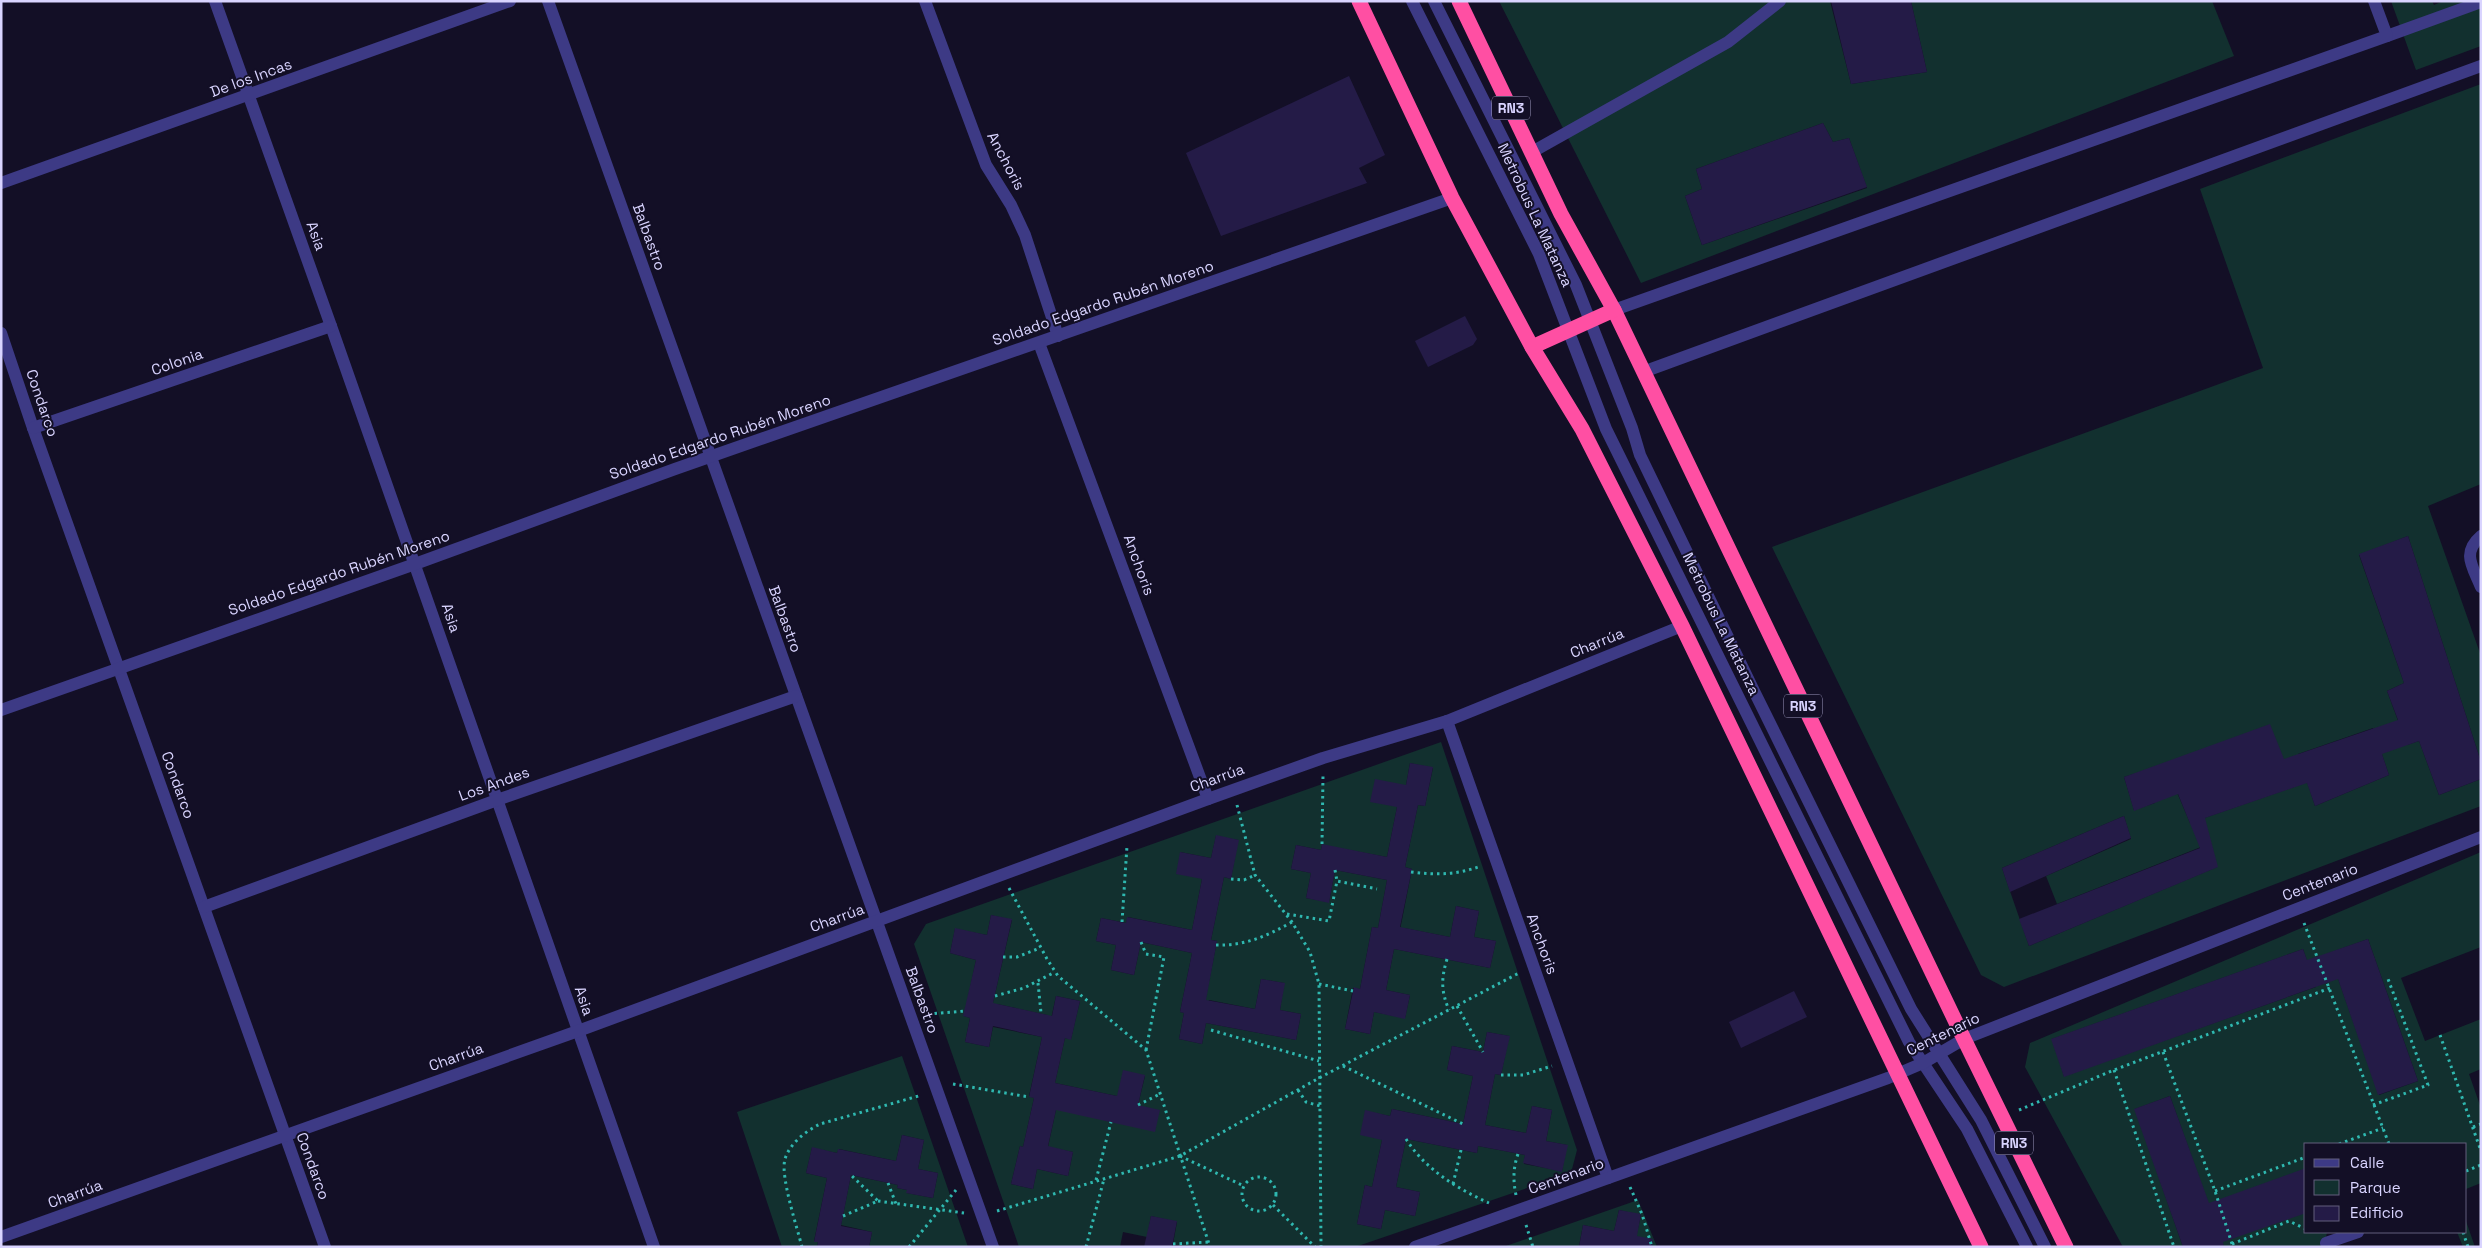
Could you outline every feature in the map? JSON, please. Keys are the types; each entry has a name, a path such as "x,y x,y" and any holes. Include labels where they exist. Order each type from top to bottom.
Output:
{"highway":[{"path":"1359,1 1452,198 1532,347 1582,429 1682,626 1981,1247"},
{"name":"RN3","path":"1460,1 1561,214 1614,310 2066,1247"},
{"path":"1532,347 1614,310"}],"street":[{"name":"Asia","path":"215,1 415,564 654,1247"},
{"name":"De los Incas","path":"1,183 249,96 510,1"},
{"name":"Balbastro","path":"548,1 993,1247"},
{"name":"Anchoris","path":"925,1 986,165 1010,204 1025,235 1058,336"},
{"name":"Metrobus La Matanza","path":"1412,1 1538,254 1606,429 1909,1042 1967,1129 2027,1247"},
{"name":"Metrobus La Matanza","path":"1434,1 1576,285 1588,321 1632,428 1640,455 1695,569 1912,1009 1981,1120 2045,1247"},
{"path":"1532,152 1728,42 1780,1"},
{"path":"2374,1 2387,36"},
{"path":"1614,310 2387,36 2462,5 2481,2"},
{"path":"1643,372 2481,66"},
{"name":"Soldado Edgardo Rubén Moreno","path":"1,710 415,564 710,457 1452,198"},
{"name":"Colonia","path":"33,428 331,326"},
{"name":"Condarco","path":"1,333 118,668 325,1247"},
{"name":"Anchoris","path":"1039,343 1208,798"},
{"path":"2481,536 2472,543 2469,556 2481,587"},
{"name":"Charrúa","path":"1,1238 578,1030 1208,798 1323,758 1447,721 1682,626"},
{"name":"Los Andes","path":"204,907 497,800 796,696"},
{"name":"Anchoris","path":"1447,721 1608,1178"},
{"name":"Centenario","path":"1415,1247 1898,1073 1923,1063 1964,1039 2481,837"},
{"path":"2327,1247 2326,1244 2355,1233"}],"path":[{"path":"1322,844 1323,758"},
{"path":"1234,790 1255,875 1287,914 1310,952 1319,984 1321,1247"},
{"path":"1122,922 1129,828"},
{"path":"1411,872 1432,875 1463,873 1495,861"},
{"path":"1287,914 1329,921 1337,881 1335,870"},
{"path":"1002,874 1040,948 1055,972 1146,1050"},
{"path":"1231,879 1244,880 1255,875"},
{"path":"1337,881 1378,889"},
{"path":"2298,908 2389,1143"},
{"path":"1216,946 1238,945 1255,940 1292,922"},
{"path":"1141,942 1146,954 1164,958 1146,1050 1210,1247"},
{"path":"1003,957 1017,957 1040,948"},
{"path":"1447,959 1442,977 1442,989 1449,1010"},
{"path":"843,1216 878,1201 982,1215 1180,1156 1319,1078 1533,966"},
{"path":"995,996 1038,983 1055,972"},
{"path":"2373,1105 2428,1085 2388,979"},
{"path":"1038,983 1040,1013"},
{"path":"1319,984 1353,991"},
{"path":"2002,1117 2114,1070 2330,988"},
{"path":"1457,1006 1483,1052"},
{"path":"910,1015 965,1011"},
{"path":"1211,1030 1319,1061"},
{"path":"2440,1035 2481,1151"},
{"path":"2163,1052 2215,1192 2232,1246 2289,1221 2304,1228"},
{"path":"1501,1075 1537,1072 1567,1061"},
{"path":"1342,1066 1463,1124"},
{"path":"2114,1070 2174,1247"},
{"path":"802,1247 784,1172 785,1158 794,1144 808,1130 820,1124 935,1086 1029,1097"},
{"path":"1298,1090 1306,1102 1320,1106"},
{"path":"1138,1106 1160,1094"},
{"path":"1096,1181 1111,1122"},
{"path":"2473,1127 2481,1124"},
{"path":"2342,1143 2382,1128"},
{"path":"1406,1139 1414,1152 1431,1168 1453,1184 1510,1213"},
{"path":"1453,1184 1461,1150"},
{"path":"1180,1156 1244,1186"},
{"path":"2215,1192 2304,1158"},
{"path":"2467,1171 2481,1165"},
{"path":"1624,1173 1642,1214 1652,1247"},
{"path":"851,1175 878,1201"},
{"path":"909,1247 968,1176"},
{"path":"1258,1177 1269,1180 1276,1188 1274,1205 1264,1212 1252,1211 1247,1207 1242,1197 1244,1186 1248,1181 1258,1177"},
{"path":"1086,1247 1105,1178"},
{"path":"888,1183 896,1204"},
{"path":"1274,1205 1315,1247"},
{"path":"2463,1233 2468,1247"},
{"path":"1173,1244 1208,1242"}],"green space":[{"path":"1499,1 1830,1 1851,84 1927,72 1911,1 2212,1 2234,56 1641,283","holes":["1823,123 1833,142 1849,138 1867,188 1702,245 1685,196 1702,189 1696,169"]},
{"path":"2391,1 2432,1 2434,5 2443,1 2481,1 2481,46 2416,70"},
{"path":"2481,84 2481,484 2428,506 2481,656 2481,762 2408,536 2359,555 2404,683 2387,691 2407,745 2419,741 2439,795 2481,779 2481,806 2004,987 1981,975 1772,547 2263,368 2200,189","holes":["2373,728 2389,775 2315,806 2298,754","2165,764 2294,787 2190,823","2146,770 2155,803 2134,810 2124,777","2124,816 2131,839 2046,876 2057,904 2211,843 2217,867 2029,946 2002,868"]},
{"path":"1441,742 1577,1150 1571,1173 1355,1247 1185,1247 1173,1244 1177,1222 1151,1216 1147,1237 1123,1232 1120,1247 1019,1247 914,944 926,924","holes":["1410,763 1433,768 1425,806 1418,805 1405,867 1412,869 1400,930 1404,928 1450,937 1456,906 1479,911 1474,937 1496,941 1490,968 1394,949 1386,990 1410,995 1405,1018 1374,1012 1370,1034 1345,1029 1353,988 1360,989 1372,927 1378,928 1387,880 1335,870 1329,902 1306,898 1311,873 1291,869 1296,845 1321,850 1322,845 1387,857 1397,807 1406,785","1216,836 1238,840 1231,879 1224,877 1211,940 1217,941 1205,1002 1208,1003 1209,1000 1255,1009 1261,979 1284,983 1280,1010 1301,1014 1296,1040 1206,1023 1202,1044 1179,1039 1184,1013 1180,1012 1192,953 1141,942 1134,975 1111,970 1116,945 1096,941 1101,918 1126,923 1128,917 1192,930 1202,879 1180,852 1211,858","991,915 1012,920 992,1007 997,1004 1047,1015 1051,1019 1056,996 1080,1001 1071,1039 1065,1038 1055,1083 1117,1096 1145,1076 1138,1105 1056,1110 1048,1147 1073,1152 1068,1176 1037,1169 1033,1189 1011,1184 1020,1146 1023,1147 1034,1098 1029,1096 1042,1037 993,1027 989,1047 965,1042 970,1018 964,1016 976,960 950,953 955,929 987,935","1487,1032 1509,1036 1501,1075 1495,1074 1485,1125 1526,1133 1532,1106 1552,1110 1546,1141 1567,1145 1562,1171 1524,1164 1525,1155 1478,1146 1477,1153 1406,1139 1396,1187 1420,1192 1415,1216 1385,1210 1381,1229 1357,1224 1365,1185 1372,1187 1382,1140 1365,1111 1390,1116 1392,1109 1463,1124 1473,1076 1447,1070 1452,1046 1483,1052"]},
{"path":"2481,852 2481,947 2401,978 2425,1041 2481,1019 2481,1069 2469,1074 2481,1108 2481,1183 2467,1189 2467,1143 2304,1143 2304,1233 2327,1233 2324,1247 2224,1247 2170,1096 2135,1109 2183,1247 2123,1247 2025,1067 2030,1043","holes":["2368,939 2418,1081 2379,1095 2329,953","2303,949 2316,987 2064,1076 2052,1039"]},
{"path":"902,1056 968,1247 869,1247 872,1232 841,1225 851,1175 898,1185 897,1188 907,1190 907,1193 933,1198 938,1173 918,1169 924,1140 902,1135 896,1161 839,1149 837,1153 812,1148 806,1173 827,1178 814,1241 818,1242 817,1247 782,1247 737,1112"},
{"path":"1638,1200 1657,1247 1634,1247 1641,1215 1619,1210 1614,1231 1583,1225 1579,1246 1584,1247 1503,1247"},
{"path":"2467,1224 2475,1247 2463,1247 2457,1233 2467,1233"}],"building":[{"path":"1831,1 1911,1 1927,72 1851,84"},
{"path":"1349,76 1385,155 1359,168 1367,183 1221,236 1186,153"},
{"path":"1823,123 1833,142 1849,138 1867,187 1702,245 1685,196 1702,189 1696,169"},
{"path":"1465,316 1477,339 1473,345 1428,367 1415,341"},
{"path":"2408,536 2481,762 2481,779 2439,795 2419,741 2382,754 2389,775 2315,806 2307,783 2205,818 2218,867 2029,946 2019,919 2200,848 2178,794 2134,811 2124,777 2270,724 2284,759 2398,720 2387,691 2404,683 2359,554"},
{"path":"1410,763 1433,767 1425,806 1418,805 1405,867 1412,869 1400,927 1450,937 1456,906 1479,911 1474,937 1496,941 1490,968 1394,949 1386,990 1410,995 1405,1019 1374,1012 1370,1034 1345,1029 1354,987 1360,989 1372,927 1378,928 1387,880 1335,870 1329,903 1306,898 1311,873 1291,869 1296,845 1321,850 1322,844 1387,857 1397,807 1370,802 1375,779 1406,785"},
{"path":"2124,816 2131,838 2010,892 2002,868"},
{"path":"1216,835 1239,840 1231,879 1224,877 1211,940 1217,941 1206,1000 1255,1009 1261,979 1285,983 1280,1010 1301,1014 1296,1040 1206,1023 1202,1044 1179,1039 1184,1013 1180,1012 1192,953 1141,942 1134,975 1111,970 1116,945 1096,941 1101,918 1126,923 1127,917 1192,930 1202,879 1176,874 1180,852 1211,858"},
{"path":"991,915 1012,919 993,1003 1052,1016 1056,996 1080,1001 1071,1040 1065,1038 1055,1083 1117,1096 1123,1070 1145,1075 1138,1105 1160,1110 1155,1132 1056,1110 1048,1146 1073,1152 1068,1176 1037,1169 1033,1189 1011,1184 1020,1146 1023,1147 1034,1098 1029,1097 1042,1037 993,1026 989,1047 965,1042 970,1018 963,1016 976,960 950,953 955,928 987,935"},
{"path":"2368,939 2418,1081 2378,1095 2338,979 2064,1077 2051,1039 2303,949 2307,960"},
{"path":"1794,991 1807,1017 1741,1048 1729,1022"},
{"path":"1487,1032 1510,1036 1501,1075 1495,1074 1485,1125 1526,1133 1532,1106 1552,1110 1546,1141 1568,1145 1562,1172 1523,1163 1525,1155 1478,1146 1477,1153 1406,1139 1396,1187 1420,1192 1415,1216 1385,1210 1381,1229 1357,1224 1365,1185 1372,1187 1382,1140 1360,1135 1365,1110 1390,1116 1392,1109 1463,1124 1473,1076 1447,1070 1452,1046 1483,1052"},
{"path":"2170,1096 2209,1203 2304,1169 2304,1214 2223,1242 2224,1247 2183,1247 2134,1109"},
{"path":"902,1135 924,1140 918,1169 938,1173 933,1198 906,1193 907,1190 897,1188 898,1185 851,1175 841,1226 872,1232 869,1247 817,1247 818,1242 814,1242 827,1178 806,1173 812,1147 837,1153 838,1149 896,1161"},
{"path":"1619,1210 1641,1214 1637,1236 1653,1239 1652,1247 1579,1247 1583,1225 1614,1231"},
{"path":"1151,1216 1177,1221 1172,1247 1144,1247"}]}
